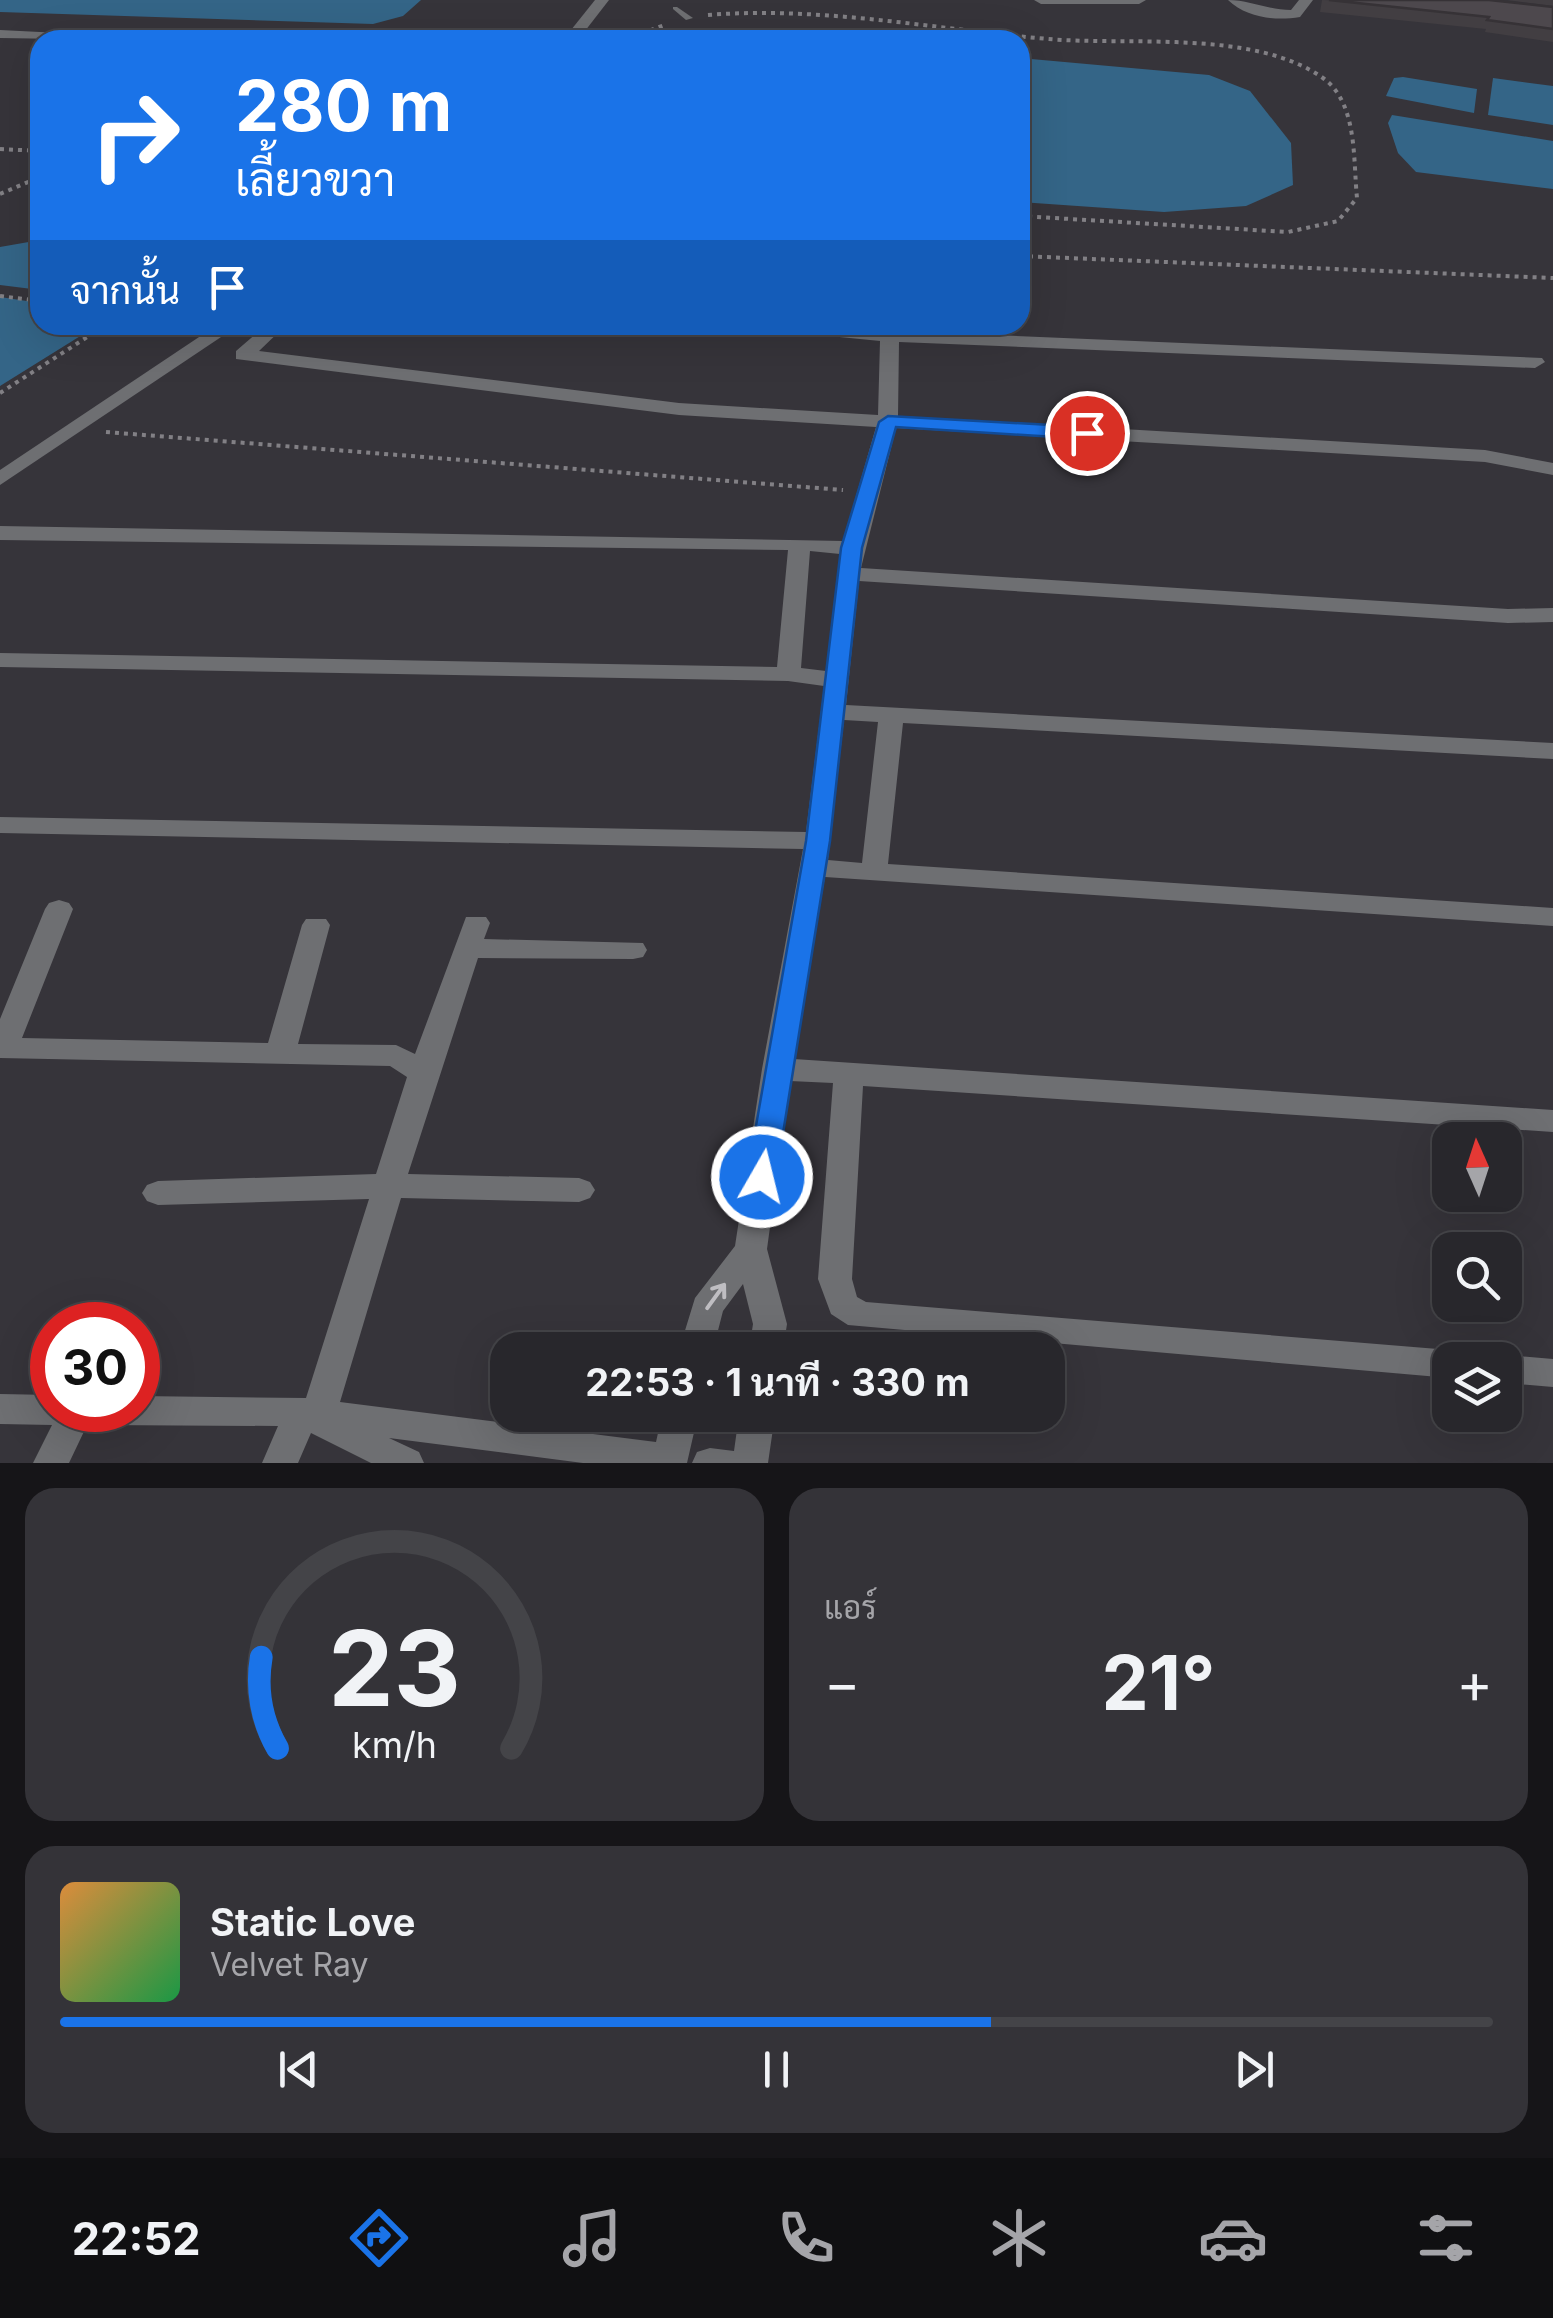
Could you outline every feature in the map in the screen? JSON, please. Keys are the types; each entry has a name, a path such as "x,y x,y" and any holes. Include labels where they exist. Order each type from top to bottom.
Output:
{"street":[{"path":"578,30 602,0"},
{"path":"1041,0 1138,0"},
{"path":"1235,0 1254,12 1274,15 1295,14 1306,0"},
{"path":"0,34 30,36"},
{"path":"0,478 215,335"},
{"path":"266,335 243,355 679,409 1484,456 1553,470"},
{"path":"769,1332 752,1249 777,1070 816,854 850,561 888,422 890,335"},
{"path":"991,335 1535,362"},
{"path":"0,533 800,544 850,561 1508,616 1553,615"},
{"path":"788,674 800,544"},
{"path":"0,660 788,674 838,680"},
{"path":"833,712 1553,750"},
{"path":"874,872 892,715"},
{"path":"0,825 816,854 874,872 1553,918"},
{"path":"59,909 2,1048 396,1056 423,1074"},
{"path":"280,1054 316,926"},
{"path":"280,1463 311,1413 472,935 633,950"},
{"path":"777,1070 1553,1120"},
{"path":"848,1075 834,1279 843,1305 860,1315 1432,1363"},
{"path":"158,1193 388,1186 578,1190"},
{"path":"701,1332 707,1307 752,1249"},
{"path":"1522,1371 1553,1374"},
{"path":"0,1409 30,1410"},
{"path":"160,1411 311,1413 669,1461 676,1432"},
{"path":"311,1413 406,1463"},
{"path":"51,1463 66,1432"},
{"path":"750,1463 755,1432"},
{"path":"710,1463 726,1463"}],"lane":[{"path":"675,8 688,18"}],"path":[{"path":"645,30 688,18 792,10 977,30"},
{"path":"1030,37 1244,52 1286,61 1323,78 1344,98 1357,198 1338,221 1288,232 1030,217"},
{"path":"0,149 30,150"},
{"path":"0,194 30,181"},
{"path":"1030,256 1553,278"},
{"path":"0,296 30,300"},
{"path":"0,393 90,335"},
{"path":"74,430 868,492"}],"water":[{"path":"0,0 421,0 403,16 373,24 0,12"},
{"path":"1030,59 1209,75 1250,91 1291,143 1293,185 1246,206 1164,212 1030,203"},
{"path":"1394,78 1477,89 1474,113 1386,96"},
{"path":"1493,78 1553,86 1553,125 1488,115"},
{"path":"1392,115 1553,141 1553,189 1416,172 1398,153 1388,123"},
{"path":"30,242 30,289 0,285 0,247"},
{"path":"0,297 30,302 30,335 82,335 0,386"}],"building":[{"path":"1329,0 1489,0 1553,7 1553,29 1487,20 1489,17"}],"route":[{"path":"762,1177 818,841 852,548 888,422 1087,433"}]}
